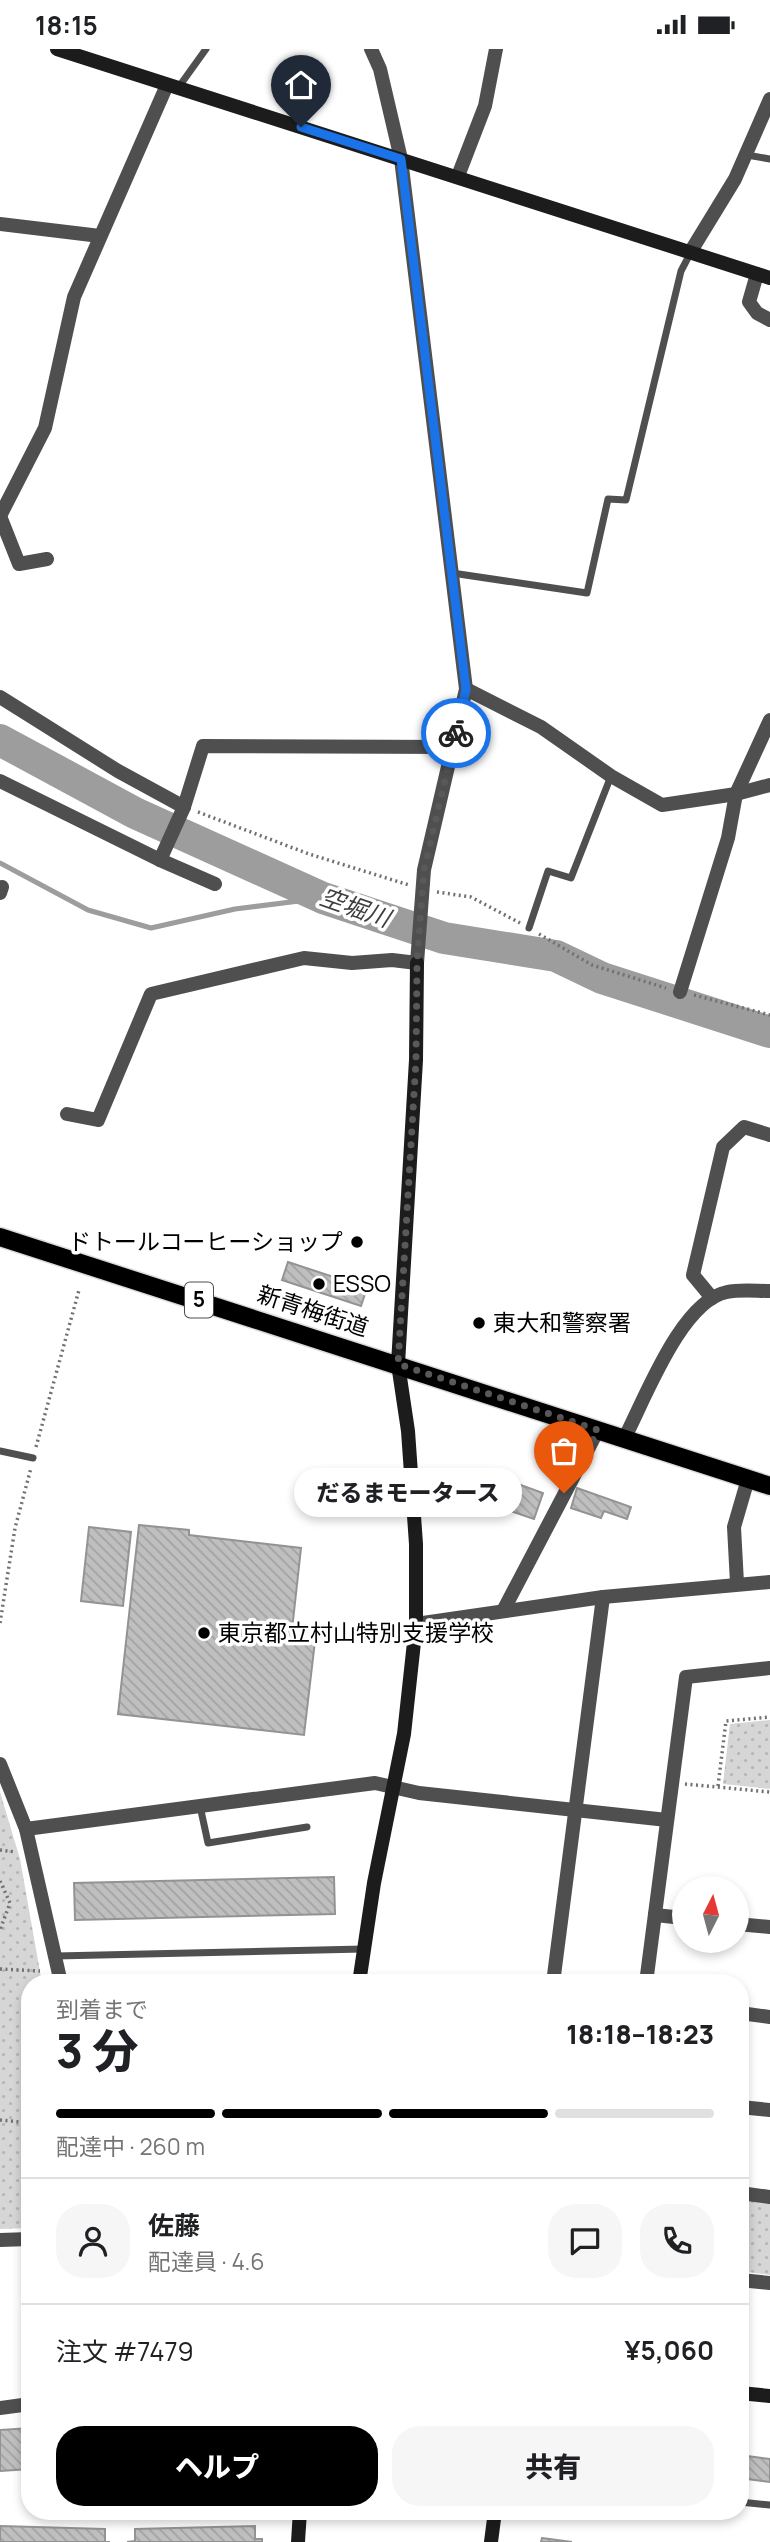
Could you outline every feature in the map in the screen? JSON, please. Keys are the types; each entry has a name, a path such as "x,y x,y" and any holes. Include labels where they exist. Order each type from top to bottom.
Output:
{"main road":[{"name":"新青梅街道","path":"0,1237 770,1486"}],"street":[{"path":"57,49 763,276 749,302 757,313 770,320"},
{"path":"360,1974 410,1696 416,1624 416,1544 410,1456 398,1364 416,1060 417,963 422,892 466,689 401,159 380,69 371,49"},
{"path":"458,176 485,106 495,49"},
{"path":"47,559 19,564 0,516 45,428 74,297 100,236 172,87"},
{"path":"691,251 747,155 770,99"},
{"path":"0,224 100,236"},
{"path":"466,689 541,727 611,776 662,806 736,794 770,785"},
{"path":"0,697 118,771 184,807"},
{"path":"680,992 728,838 736,794 770,720"},
{"path":"160,860 184,807 203,746 453,747"},
{"path":"0,781 160,860 215,884"},
{"path":"67,1114 98,1120 151,994 304,958 352,963 392,960 417,963"},
{"path":"712,1298 693,1275 723,1147 744,1127 770,1135"},
{"path":"624,1439 685,1321 712,1298 727,1291 770,1291"},
{"path":"503,1611 598,1430"},
{"path":"737,1583 734,1527 748,1479"},
{"path":"416,1624 603,1597 770,1582"},
{"path":"553,1974 603,1597"},
{"path":"647,1974 686,1677 770,1668"},
{"path":"0,1764 26,1829 59,1974"},
{"path":"26,1829 375,1783 418,1793 667,1820"},
{"path":"655,1915 672,1917"},
{"path":"749,1925 770,1927"},
{"path":"749,2014 770,2017"},
{"path":"749,2108 770,2110"},
{"path":"749,2194 770,2197"},
{"path":"0,2240 21,2239"},
{"path":"749,2281 770,2284"},
{"path":"749,2394 770,2396"},
{"path":"0,2407 21,2406"},
{"path":"298,2542 299,2520"},
{"path":"491,2542 494,2520"}],"lane":[{"path":"172,87 206,49"},
{"path":"747,155 770,159"},
{"path":"452,573 587,593 608,499 626,501 681,271 691,251"},
{"path":"528,928 548,871 571,879 611,776"},
{"path":"0,1451 33,1458"},
{"path":"200,1806 208,1843 307,1827"},
{"path":"56,1956 363,1949"},
{"path":"749,2503 770,2505"}],"path":[{"path":"184,807 309,854 422,892 471,897 592,965 680,992 770,1015"},
{"path":"718,1787 726,1721 770,1717"},
{"path":"672,1783 770,1792"},
{"path":"0,1850 18,1852"},
{"path":"0,1881 10,1903 0,1930"},
{"path":"0,1969 40,1971"},
{"path":"0,2120 21,2122"}],"shaded area":[{"path":"770,1720 770,1789 723,1784 730,1724"},
{"path":"0,1792 20,1859 40,1974 21,1974 21,2228 0,2229"},
{"path":"749,2200 770,2203 770,2275 749,2272"}],"building":[{"path":"288,1262 367,1288 361,1306 282,1280"},
{"path":"493,1475 543,1493 534,1519 484,1502"},
{"path":"577,1488 631,1507 627,1519 604,1511 601,1518 571,1508"},
{"path":"139,1525 189,1530 189,1535 301,1548 291,1639 315,1641 304,1735 118,1714"},
{"path":"89,1527 131,1532 123,1606 81,1601"},
{"path":"334,1877 335,1914 75,1920 74,1883"},
{"path":"21,2429 21,2470 0,2471 0,2430"},
{"path":"749,2456 770,2459 770,2482 749,2479"},
{"path":"0,2526 105,2529 105,2542 0,2542"},
{"path":"255,2526 255,2539 262,2539 262,2542 127,2542 135,2541 135,2529"},
{"path":"542,2538 572,2542 541,2542"}],"waterway":[{"name":"空堀川","path":"0,740 135,813 323,898 444,938 556,956 602,978 770,1032"},
{"path":"0,863 88,910 151,928 235,909 323,898"}],"way so far":[{"path":"456,733 424,870 417,963 416,1060 398,1364 598,1430 564,1493"}],"place":[{"name":"ドトールコーヒーショップ","path":"357,1242"},
{"name":"ESSO","path":"319,1284"},
{"name":"東大和警察署","path":"479,1323"},
{"name":"だるまモータース","path":"564,1493"},
{"name":"東京都立村山特別支援学校","path":"204,1633"}],"route":[{"path":"301,127 401,159 466,689 456,733"}]}
